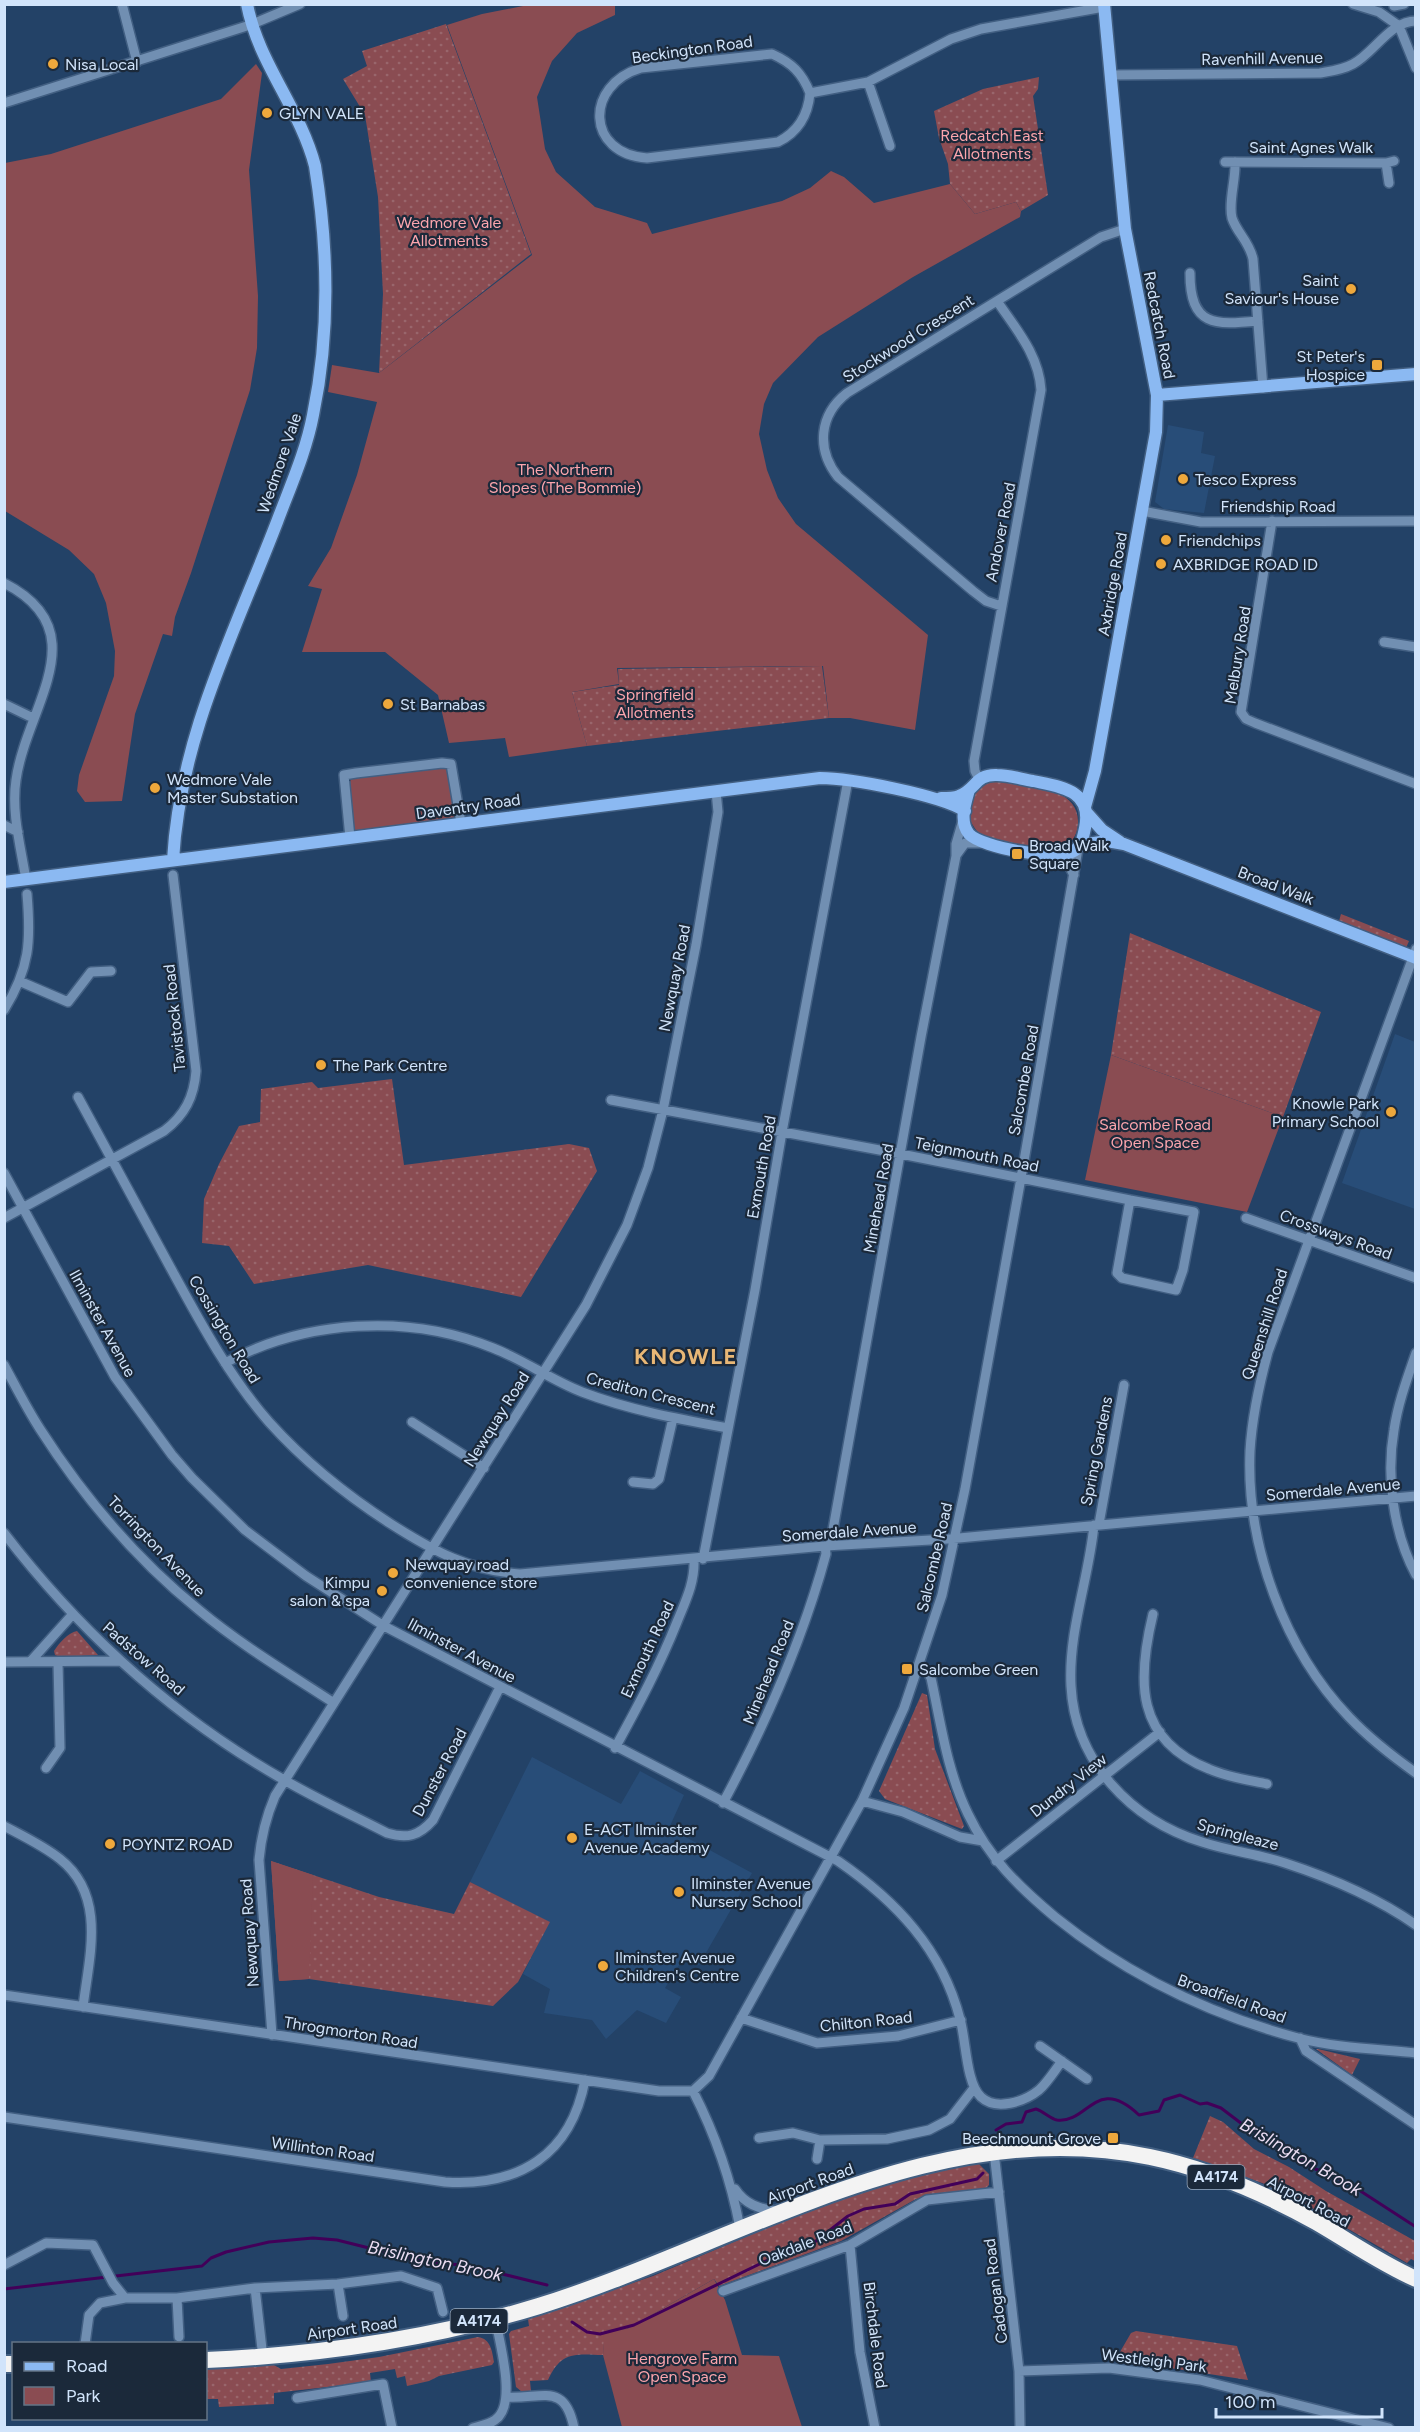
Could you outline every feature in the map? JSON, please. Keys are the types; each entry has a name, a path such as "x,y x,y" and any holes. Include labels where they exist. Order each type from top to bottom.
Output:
{"highway":[{"name":"Airport Road","path":"207,2360 264,2358 355,2347 538,2306 609,2281 782,2212 897,2171 940,2160 1028,2147 1071,2147 1150,2157 1188,2167 1274,2200 1393,2269 1416,2279"}],"street":[{"path":"122,4 137,62"},
{"name":"Wedmore Vale","path":"173,860 194,738 206,698 298,466 314,415 323,336 325,284 315,166 303,130 267,64 250,24 247,4"},
{"path":"4,103 137,62 250,24 300,4"},
{"path":"1353,4 1366,6 1379,12 1399,26 1416,68"},
{"path":"810,93 868,82 951,39 981,29 1104,6"},
{"name":"Redcatch Road","path":"1104,6 1125,229 1157,395 1416,374"},
{"path":"1399,26 1416,21"},
{"name":"Ravenhill Avenue","path":"1110,75 1329,72 1354,64 1399,26"},
{"name":"Beckington Road","path":"772,54 787,61 798,71 810,93 809,106 800,126 791,135 778,142 647,158 632,157 619,151 602,132 601,100 606,91 626,72 641,68 772,54"},
{"path":"868,82 890,146"},
{"name":"Saint Agnes Walk","path":"1225,162 1390,162 1389,183"},
{"name":"Saint Agnes Walk","path":"1235,162 1231,213 1238,229 1250,246 1263,387"},
{"name":"Stockwood Crescent","path":"1001,606 986,601 838,477 827,460 822,436 827,417 836,403 847,393 1101,237 1125,229"},
{"path":"1190,273 1194,305 1204,317 1224,324 1258,321"},
{"name":"Andover Road","path":"979,778 975,771 974,760 1041,390 1034,358 997,301"},
{"name":"Axbridge Road","path":"1085,810 1093,779 1156,432 1157,395"},
{"name":"Friendship Road","path":"1142,511 1201,522 1416,521"},
{"name":"Melbury Road","path":"1272,521 1241,712 1246,719 1255,723 1416,784"},
{"path":"4,583 21,591 35,604 45,620 53,645 50,670 24,743 15,782 18,832 26,880"},
{"path":"1384,642 1416,647"},
{"path":"4,704 33,718"},
{"path":"350,838 344,775 356,773 442,762 451,764 460,823"},
{"path":"983,844 969,834 964,815 969,790 979,778 1001,775 1064,788 1075,793 1085,810 1086,824 1079,847 1071,853 1053,856"},
{"name":"Daventry Road","path":"4,882 820,778 848,780 936,798 955,805 964,815"},
{"path":"1064,788 1081,786 1093,779"},
{"name":"Exmouth Road","path":"615,1748 670,1640 692,1585 699,1559 755,1290 848,780"},
{"name":"Newquay Road","path":"272,2035 259,1860 261,1836 268,1813 275,1796 484,1468 602,1277 627,1225 648,1168 663,1110 715,835 719,803 717,790"},
{"name":"Daventry Road","path":"936,798 957,797 969,790"},
{"name":"Broad Walk","path":"1085,810 1102,830 1124,844"},
{"name":"Minehead Road","path":"723,1803 765,1722 799,1640 828,1546 956,856 956,844 964,815"},
{"path":"4,825 18,832"},
{"name":"Broad Walk","path":"1079,847 1107,841 1124,844 1414,955"},
{"path":"956,856 965,843 1053,856 1068,864 1075,877"},
{"name":"Salcombe Road","path":"693,2091 709,2076 862,1801 904,1708 942,1595 955,1537 1022,1178 1079,847"},
{"name":"Tavistock Road","path":"4,1218 112,1160 174,1123 187,1107 195,1088 196,1071 173,875"},
{"path":"4,1010 19,981 30,938 27,894"},
{"name":"Queenshill Road","path":"1414,955 1268,1353 1260,1383 1250,1451 1253,1511 1259,1545 1283,1615 1326,1690 1348,1717 1373,1740 1416,1773"},
{"path":"19,981 68,1002 92,972 111,971"},
{"name":"Cossington Road","path":"78,1097 225,1363 269,1421 315,1468 367,1508 432,1550"},
{"name":"Teignmouth Road","path":"611,1100 1194,1212 1183,1270 1176,1290 1122,1278 1117,1273 1130,1200"},
{"name":"Ilminster Avenue","path":"4,1173 115,1377 172,1455 228,1514 267,1548 384,1626 615,1748 838,1861 879,1891 912,1924 951,1988 961,2020 974,2088"},
{"name":"Crossways Road","path":"1246,1218 1416,1278"},
{"name":"Crediton Crescent","path":"225,1363 258,1347 294,1335 360,1326 417,1328 480,1343 511,1356 542,1374 583,1393 673,1418 728,1428"},
{"path":"1416,1353 1399,1405 1391,1460 1393,1498 1402,1542 1416,1575"},
{"name":"Torrington Avenue","path":"4,1365 39,1428 76,1481 135,1550 198,1609 228,1633 334,1703"},
{"name":"Spring Gardens","path":"1096,1524 1124,1384"},
{"path":"633,1482 652,1484 659,1479 673,1418"},
{"path":"412,1422 484,1468"},
{"name":"Somerdale Avenue","path":"432,1550 477,1568 520,1574 1416,1496"},
{"name":"Springleaze","path":"1096,1524 1073,1649 1071,1686 1080,1733 1090,1758 1103,1776 1115,1791 1142,1813 1173,1831 1201,1842 1283,1862 1318,1874 1383,1904 1416,1925"},
{"name":"Padstow Road","path":"4,1533 45,1584 120,1661 180,1710 286,1780"},
{"path":"30,1662 73,1614"},
{"path":"1153,1614 1144,1651 1143,1690 1150,1714 1160,1732 1177,1750 1194,1762 1211,1770 1267,1784"},
{"path":"4,1662 120,1661"},
{"path":"46,1768 60,1748 58,1663"},
{"name":"Broadfield Road","path":"919,1668 926,1670 932,1678 944,1748 957,1789 983,1841 996,1861 1017,1883 1071,1929 1124,1966 1204,2007 1300,2038 1340,2045 1416,2053"},
{"name":"Dunster Road","path":"286,1780 387,1833 401,1837 413,1836 424,1830 433,1820 500,1687"},
{"name":"Dundry View","path":"996,1861 1160,1732"},
{"path":"862,1801 903,1812 960,1837 983,1841"},
{"path":"4,1826 61,1859 83,1890 93,1924 83,2007"},
{"name":"Throgmorton Road","path":"4,1995 482,2067 666,2092 693,2091"},
{"name":"Chilton Road","path":"741,2018 817,2043 898,2036 961,2020"},
{"path":"1300,2038 1306,2051 1416,2125"},
{"path":"1040,2046 1087,2079"},
{"path":"759,2138 793,2133 820,2140 887,2139 929,2130 950,2119 974,2088 981,2098 998,2106 1023,2099 1039,2089 1062,2061"},
{"name":"Willinton Road","path":"4,2117 445,2182 479,2182 517,2173 543,2158 570,2124 579,2105 585,2080"},
{"path":"693,2091 732,2184 741,2198 759,2209 782,2212"},
{"path":"817,2159 820,2140"},
{"name":"Cadogan Road","path":"994,2152 1019,2371 1020,2427"},
{"path":"732,2184 740,2228"},
{"name":"Oakdale Road","path":"723,2291 850,2245 927,2200 999,2192"},
{"path":"4,2265 46,2243 93,2245 113,2283 125,2298"},
{"name":"Birchdale Road","path":"850,2245 860,2352 875,2427"},
{"path":"85,2342 89,2315 100,2303 125,2298 177,2298 255,2288 338,2284 401,2276 437,2288 443,2312"},
{"path":"338,2284 343,2316"},
{"path":"255,2288 264,2358"},
{"path":"177,2298 178,2337"},
{"path":"473,2427 494,2422 501,2415 507,2397 495,2317"},
{"name":"Westleigh Park","path":"1019,2371 1109,2368 1190,2378 1389,2427"},
{"path":"297,2398 383,2384 392,2427"},
{"path":"507,2397 550,2396 560,2398 566,2403 571,2413 574,2427"}],"shaded area":[{"path":"1168,425 1204,432 1201,453 1215,456 1204,513 1164,509 1155,502"},
{"name":"Knowle Park Primary School","path":"1395,1034 1415,1042 1415,1209 1342,1183"},
{"path":"532,1757 621,1804 640,1771 684,1795 669,1828 752,1873 699,1965 684,1957 665,1988 681,1997 666,2023 637,2010 606,2039 592,2020 544,2013 550,1989 523,1974 549,1922 470,1882"}],"green space":[{"name":"The Northern Slopes (The Bommie)","path":"528,5 615,5 615,15 577,33 552,61 537,97 545,149 556,172 595,207 647,223 652,234 782,201 810,188 831,171 844,177 874,203 950,184 975,214 1016,202 1021,211 1020,217 913,277 818,337 773,383 764,404 759,434 767,470 778,498 796,524 928,635 915,730 850,718 829,718 823,666 617,668 619,684 572,692 587,746 509,757 505,738 449,743 438,695 385,652 302,652 322,589 308,586 331,548 357,475 377,402 328,392 332,365 379,373 532,255 447,25 482,14"},
{"name":"Wedmore Vale Allotments","path":"446,24 531,254 379,373 383,294 378,197 365,115 343,79 367,66 362,51"},
{"path":"256,64 262,73 249,170 258,296 257,348 250,390 175,617 172,636 163,634 135,714 122,801 85,802 77,791 79,775 114,676 115,651 106,603 94,574 69,550 5,511 5,163 51,154 221,99"},
{"name":"Redcatch East Allotments","path":"1039,77 1038,89 1033,96 1048,195 1021,211 1016,202 975,214 950,184 948,164 939,138 934,111 983,89"},
{"name":"Springfield Allotments","path":"822,666 829,718 587,746 572,692 619,685 618,669"},
{"path":"450,765 455,818 354,831 349,785 351,779 357,776"},
{"path":"997,781 1048,789 1070,801 1076,810 1078,822 1071,841 1060,848 1049,848 997,841 981,835 970,820 970,806 979,789"},
{"path":"1341,914 1409,941 1406,948 1339,921"},
{"path":"1130,933 1321,1012 1283,1117 1111,1055"},
{"name":"Salcombe Road Open Space","path":"1111,1055 1283,1117 1247,1212 1085,1180"},
{"path":"392,1079 404,1165 569,1144 589,1148 597,1171 521,1297 368,1265 254,1284 229,1246 202,1243 204,1199 239,1126 260,1122 261,1089 312,1082 318,1088"},
{"path":"77,1631 98,1655 60,1657 55,1655 54,1651 61,1642"},
{"path":"922,1693 927,1695 935,1749 964,1826 962,1829 885,1799 879,1791"},
{"path":"271,1861 379,1897 454,1914 470,1882 550,1922 518,1982 493,2006 309,1979 279,1981"},
{"path":"271,1861 313,1875 309,1979 279,1981"},
{"path":"1316,2049 1318,2049 1360,2059 1352,2075"},
{"path":"1210,2116 1223,2122 1254,2149 1415,2241 1415,2261 1411,2259 1407,2263 1293,2197 1193,2158"},
{"path":"972,2162 979,2164 989,2174 989,2185 986,2188 916,2199 841,2241 719,2286 714,2279 627,2329 605,2330 603,2355 570,2356 558,2364 548,2380 530,2381 531,2391 521,2391 516,2387 509,2334 511,2331 529,2326 528,2319 653,2276 848,2194"},
{"name":"Hengrove Farm Open Space","path":"714,2279 725,2300 742,2355 779,2356 802,2427 622,2427 603,2355 604,2330 627,2329"},
{"path":"1136,2331 1237,2346 1248,2380 1118,2360 1117,2357 1131,2333"},
{"path":"478,2337 486,2340 490,2346 494,2362 492,2365 439,2376 407,2386 405,2376 397,2378 395,2369 370,2373 371,2382 274,2393 274,2404 219,2407 218,2399 207,2399 207,2368 272,2364 281,2369 379,2357"}],"waterway":[{"name":"Brislington Brook","path":"996,2130 1006,2124 1022,2122 1026,2112 1036,2109 1057,2120 1068,2119 1093,2104 1112,2099 1124,2104 1139,2115 1159,2111 1164,2100 1180,2095 1200,2104 1207,2103 1221,2108 1246,2127 1286,2146 1313,2168 1345,2181 1416,2227"},
{"name":"Brislington Brook","path":"572,2322 587,2332 600,2334 634,2325 774,2257 816,2241 848,2216 864,2209 895,2204 910,2194 977,2179 983,2173"},
{"name":"Brislington Brook","path":"4,2289 202,2266 211,2258 226,2252 269,2242 313,2238 337,2240 429,2263 466,2265 547,2285"}],"place":[{"name":"Nisa Local","path":"53,64"},
{"name":"GLYN VALE","path":"267,113"},
{"name":"Saint Saviour's House","path":"1351,289"},
{"name":"St Peter's Hospice","path":"1377,365"},
{"name":"Tesco Express","path":"1183,479"},
{"name":"Friendchips","path":"1166,540"},
{"name":"AXBRIDGE ROAD ID","path":"1161,564"},
{"name":"St Barnabas","path":"388,704"},
{"name":"Wedmore Vale Master Substation","path":"155,788"},
{"name":"Broad Walk Square","path":"1017,854"},
{"name":"The Park Centre","path":"321,1065"},
{"name":"Knowle Park Primary School","path":"1391,1112"},
{"name":"Newquay road convenience store","path":"393,1573"},
{"name":"Kimpu salon & spa","path":"382,1591"},
{"name":"Salcombe Green","path":"907,1669"},
{"name":"E-ACT Ilminster Avenue Academy","path":"572,1838"},
{"name":"POYNTZ ROAD","path":"110,1844"},
{"name":"Ilminster Avenue Nursery School","path":"679,1892"},
{"name":"Ilminster Avenue Children's Centre","path":"603,1966"},
{"name":"Beechmount Grove","path":"1113,2138"}],"district":[{"name":"KNOWLE","path":"686,1356"}]}
